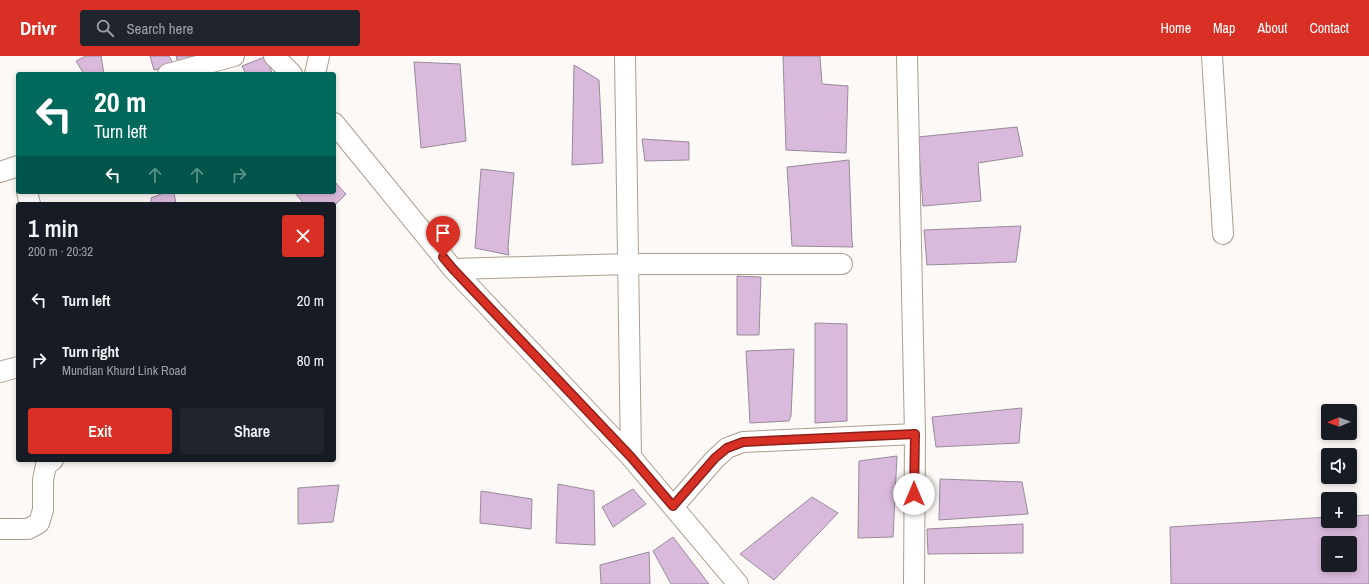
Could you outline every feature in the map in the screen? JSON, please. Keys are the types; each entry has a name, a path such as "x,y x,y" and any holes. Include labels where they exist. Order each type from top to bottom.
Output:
{"street":[{"path":"175,72 234,56"},
{"path":"274,56 290,72"},
{"path":"315,72 319,56"},
{"path":"625,56 631,457"},
{"path":"907,56 915,434 914,584"},
{"path":"1212,56 1223,234"},
{"path":"336,125 453,269 631,457 738,584"},
{"path":"0,172 16,167"},
{"path":"453,269 628,264 842,264"},
{"path":"0,372 16,368"},
{"path":"673,506 715,458 727,448 743,442 915,434"},
{"path":"0,529 28,529 39,523 43,510 43,480 46,465 50,462"}],"building":[{"path":"86,56 101,56 104,72 83,72 76,61"},
{"path":"150,56 169,56 174,65 154,70"},
{"path":"176,56 197,56 178,63"},
{"path":"267,56 271,72 245,72 242,66"},
{"path":"783,56 820,56 822,84 848,86 846,153 786,150"},
{"path":"414,62 460,64 466,141 421,148"},
{"path":"574,65 599,80 603,163 572,165"},
{"path":"1017,127 1023,156 978,163 981,201 923,206 918,137"},
{"path":"642,139 689,142 689,160 645,161"},
{"path":"849,160 853,247 792,246 787,167"},
{"path":"481,169 514,173 508,248 509,255 475,248"},
{"path":"336,183 346,194 336,204 336,202 302,202 296,194 336,194"},
{"path":"161,194 174,194 176,202 151,202 151,198"},
{"path":"1021,226 1016,262 927,265 924,230"},
{"path":"737,276 761,277 759,335 737,335"},
{"path":"815,323 847,324 847,421 815,423"},
{"path":"794,349 791,416 789,421 750,423 746,351"},
{"path":"1022,408 1019,443 936,447 932,417"},
{"path":"897,456 893,537 858,538 859,461"},
{"path":"940,479 1022,482 1028,514 939,520"},
{"path":"558,484 594,491 595,545 556,543"},
{"path":"339,485 333,522 298,524 298,488"},
{"path":"633,489 646,504 613,527 602,507"},
{"path":"481,491 532,499 531,529 480,523"},
{"path":"812,497 838,513 774,580 740,554"},
{"path":"1369,515 1369,584 1171,584 1170,527 1321,517 1321,528 1357,528 1357,516"},
{"path":"1023,524 1023,553 928,554 927,529"},
{"path":"673,537 709,584 671,584 653,551"},
{"path":"649,552 650,584 601,584 600,565"}],"route":[{"path":"443,257 631,457 673,506 715,458 727,448 743,442 915,434 914,494"}]}
